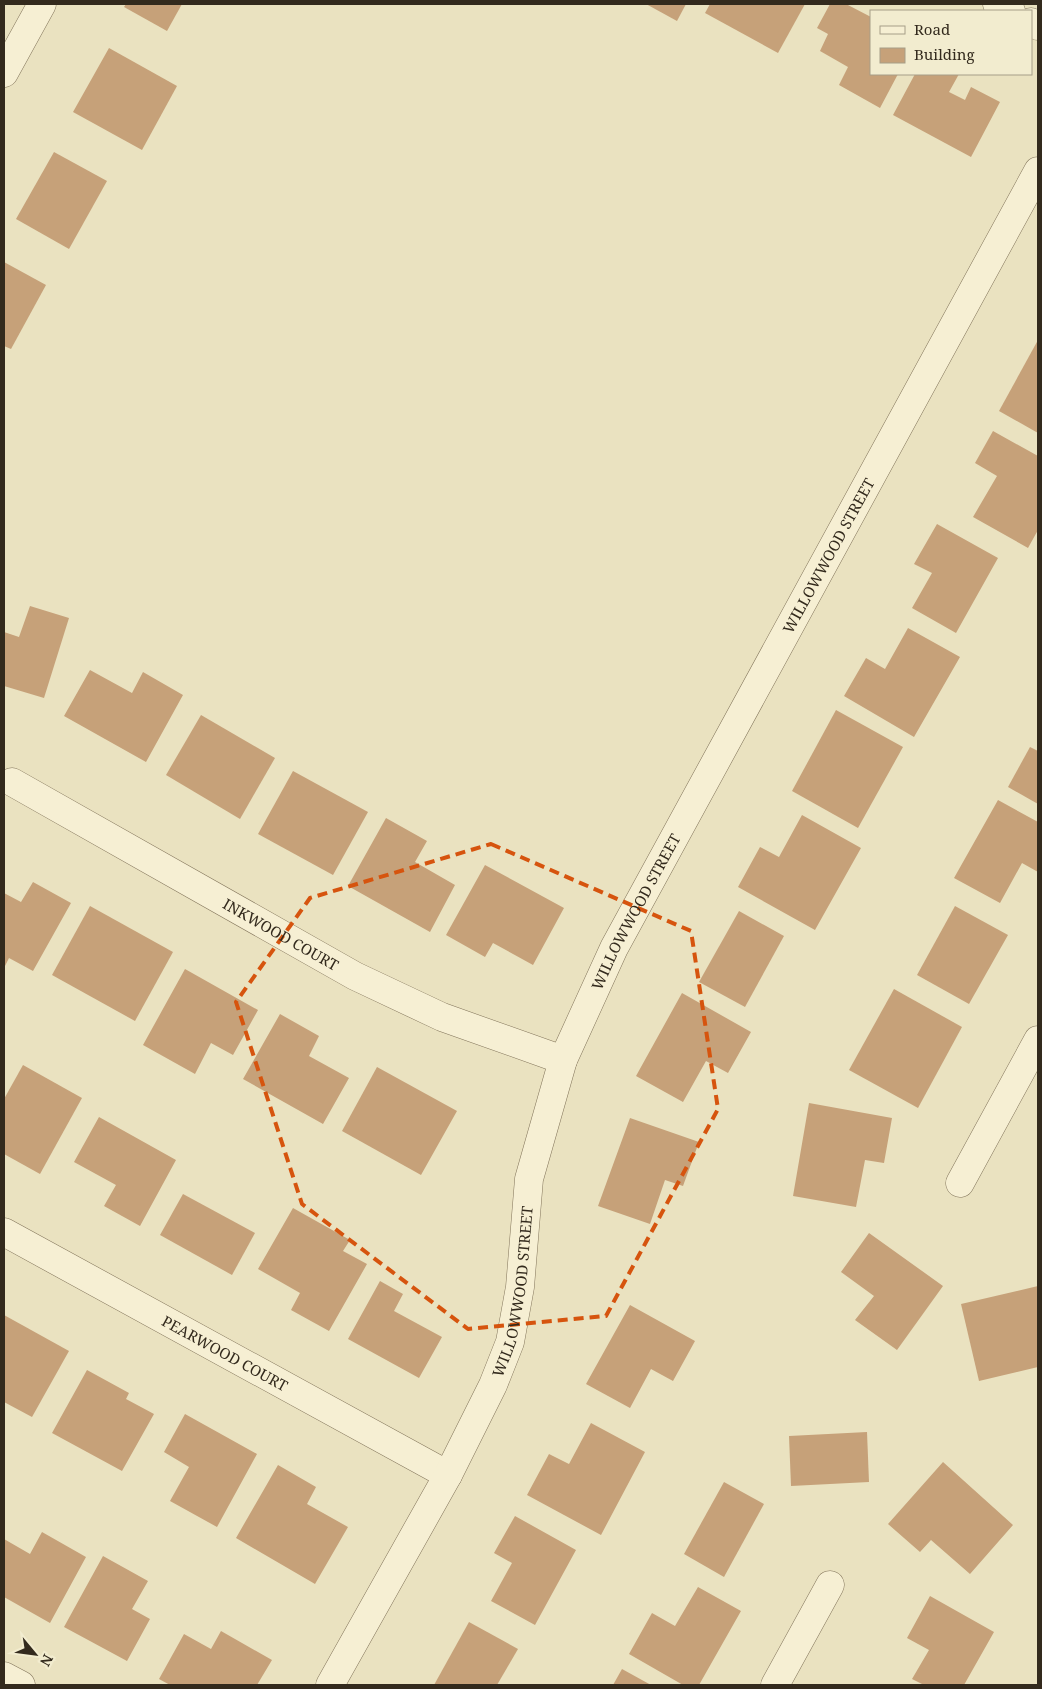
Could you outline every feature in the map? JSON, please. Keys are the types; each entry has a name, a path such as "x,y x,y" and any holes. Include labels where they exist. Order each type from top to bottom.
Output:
{"street":[{"path":"4,73 42,4"},
{"path":"997,4 1009,10"},
{"name":"WILLOWWOOD STREET","path":"330,1685 448,1474 493,1385 510,1342 520,1287 529,1179 562,1060 614,948 1038,171"},
{"name":"INKWOOD COURT","path":"12,782 355,976 442,1017 562,1060"},
{"path":"960,1183 1038,1040"},
{"name":"PEARWOOD COURT","path":"4,1232 448,1474"},
{"path":"775,1685 830,1585"},
{"path":"4,1676 21,1685"}],"highlighted area":[{"path":"491,844 691,931 718,1109 606,1316 468,1329 302,1204 236,1002 310,898"}],"building":[{"path":"126,4 182,4 167,31 124,7"},
{"path":"646,4 686,4 677,21"},
{"path":"710,4 805,4 778,53 705,13"},
{"path":"830,4 846,4 870,16 870,75 897,75 880,108 839,85 848,67 820,51 828,34 817,28"},
{"path":"109,48 177,86 142,150 73,112"},
{"path":"914,75 958,75 949,92 965,100 971,87 1000,102 971,157 893,115"},
{"path":"54,152 107,181 69,249 16,219"},
{"path":"4,262 46,285 11,349 4,346"},
{"path":"1038,340 1038,433 999,411"},
{"path":"993,431 1038,456 1038,530 1028,548 973,517 997,476 975,463"},
{"path":"937,524 998,558 956,633 912,608 932,573 914,564"},
{"path":"30,606 69,618 44,698 4,686 4,632 19,637"},
{"path":"908,628 960,657 914,737 844,696 866,658 885,669"},
{"path":"90,670 132,693 143,672 183,695 146,762 64,716"},
{"path":"836,710 903,747 858,828 792,791"},
{"path":"201,715 275,758 240,819 166,775"},
{"path":"1030,747 1038,751 1038,804 1008,787"},
{"path":"293,771 368,812 333,875 258,834"},
{"path":"998,800 1038,822 1038,872 1022,863 1000,903 954,878"},
{"path":"802,815 861,848 815,930 738,887 760,847 779,857"},
{"path":"386,818 427,841 415,862 455,885 430,932 348,886"},
{"path":"485,865 564,908 533,965 493,943 485,957 446,935"},
{"path":"33,882 71,903 33,971 9,958 4,968 4,893 21,902"},
{"path":"90,906 173,952 135,1021 52,975"},
{"path":"955,906 1008,935 969,1004 917,975"},
{"path":"739,911 784,936 745,1007 699,982"},
{"path":"185,969 258,1010 233,1055 211,1043 195,1074 143,1045"},
{"path":"894,989 962,1027 918,1108 849,1070"},
{"path":"682,993 751,1032 728,1073 706,1061 683,1102 636,1076"},
{"path":"280,1014 319,1036 309,1056 349,1078 323,1124 243,1079"},
{"path":"23,1065 82,1098 40,1174 4,1154 4,1099"},
{"path":"377,1067 457,1111 421,1175 342,1131"},
{"path":"809,1103 892,1118 884,1163 865,1160 856,1207 793,1196"},
{"path":"99,1117 176,1160 140,1226 104,1206 116,1185 74,1162"},
{"path":"630,1118 699,1142 683,1186 665,1180 650,1224 598,1206"},
{"path":"183,1194 255,1233 232,1275 160,1235"},
{"path":"293,1208 350,1240 343,1251 367,1264 329,1331 291,1310 300,1293 258,1269"},
{"path":"869,1233 943,1286 897,1350 855,1320 874,1296 841,1272"},
{"path":"380,1281 403,1294 394,1311 442,1337 419,1378 348,1339"},
{"path":"1038,1286 1038,1367 979,1381 961,1304"},
{"path":"630,1305 695,1341 673,1381 651,1369 630,1408 586,1384"},
{"path":"4,1315 69,1351 32,1417 4,1402"},
{"path":"87,1370 129,1393 126,1399 154,1414 122,1471 52,1433"},
{"path":"185,1414 257,1454 217,1527 170,1501 189,1467 164,1452"},
{"path":"591,1423 645,1452 601,1535 527,1495 549,1454 569,1464"},
{"path":"867,1432 869,1482 791,1486 789,1436"},
{"path":"943,1462 1013,1525 970,1574 931,1540 920,1552 888,1524"},
{"path":"278,1465 316,1487 307,1504 348,1527 315,1584 236,1538"},
{"path":"724,1482 764,1504 724,1577 684,1554"},
{"path":"515,1516 576,1550 535,1625 491,1601 512,1563 494,1553"},
{"path":"42,1532 86,1557 50,1623 4,1597 4,1539 30,1554"},
{"path":"103,1556 148,1581 132,1609 150,1619 127,1661 64,1627"},
{"path":"698,1587 741,1611 699,1685 683,1685 629,1654 652,1613 675,1626"},
{"path":"930,1596 994,1632 964,1685 924,1685 912,1679 929,1650 907,1638"},
{"path":"469,1622 518,1649 497,1685 434,1685"},
{"path":"221,1631 272,1660 257,1685 170,1685 159,1679 184,1634 211,1649"},
{"path":"622,1669 651,1685 613,1685"}]}
